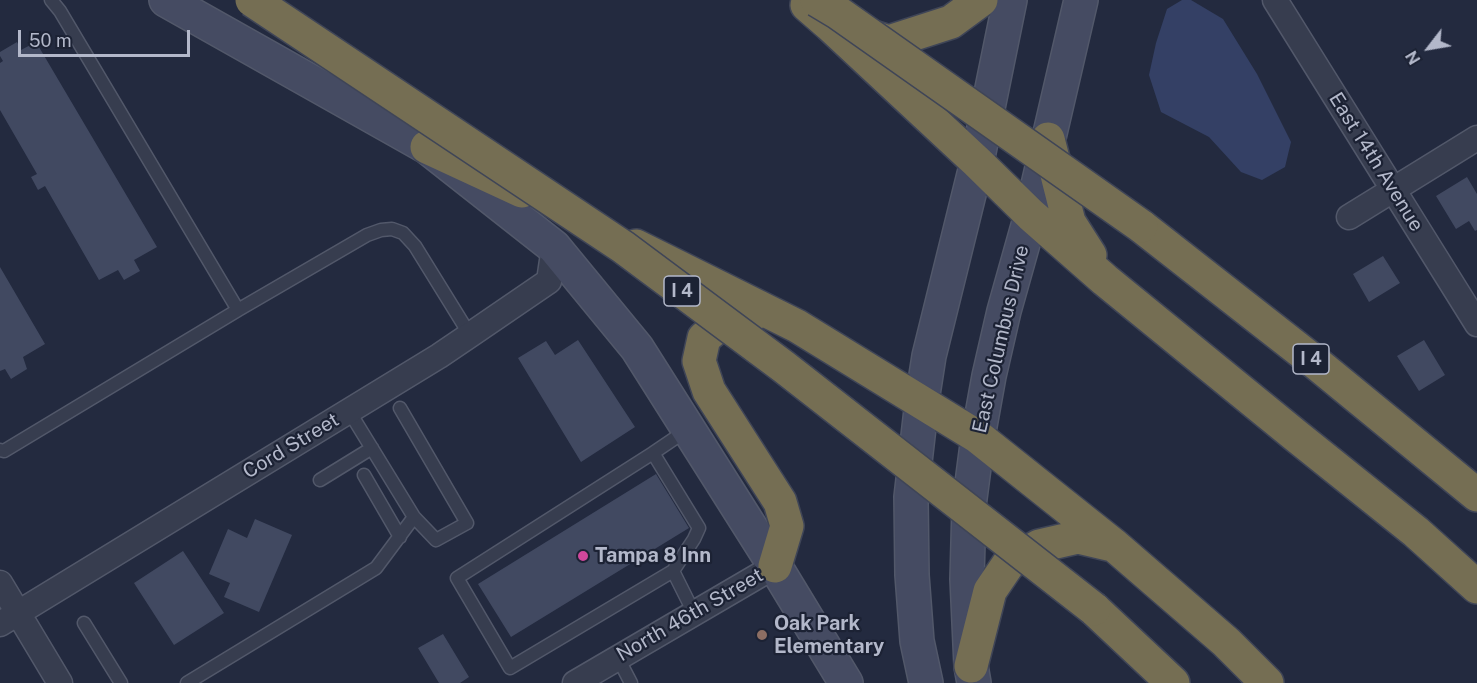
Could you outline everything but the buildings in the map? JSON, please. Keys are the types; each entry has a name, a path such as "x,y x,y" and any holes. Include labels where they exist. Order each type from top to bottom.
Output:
{"highway":[{"name":"I 4","path":"252,0 623,247 784,367 1094,609 1173,683"},
{"path":"801,0 889,42 951,22 981,0"},
{"path":"823,12 1031,215 1105,280 1416,532 1477,587"},
{"name":"I 4","path":"823,12 846,18 1141,226 1316,363 1477,495"},
{"path":"1048,140 1069,222 1105,280"},
{"path":"427,147 588,221 797,326 978,436 1115,546 1226,642 1267,683"},
{"path":"775,566 787,526 780,502 709,391 699,361 704,338 725,320 759,316 797,326"},
{"path":"972,674 990,591 1009,563 1039,546 1078,537 1115,546"}],"main road":[{"path":"166,0 427,147 555,248 637,348 846,683"},
{"path":"926,683 918,641 911,553 911,497 922,401 929,356 978,162 1010,0"},
{"name":"East Columbus Drive","path":"972,674 967,569 969,506 978,436 1004,311 1031,215 1081,0"}],"street":[{"name":"East 14th Avenue","path":"1275,0 1477,324"},
{"path":"1349,217 1477,138"},
{"name":"Cord Street","path":"9,619 470,335 549,281 555,248"},
{"name":"North 46th Street","path":"575,683 775,566"},
{"path":"0,583 9,619 60,683"}],"lane":[{"path":"51,0 60,11 238,310"},
{"path":"0,450 4,451 238,310 367,235 381,230 404,233 415,246 470,335"},
{"path":"349,411 414,517 436,540 467,523 400,408"},
{"path":"653,453 699,528 673,571 510,668 458,578 688,429"},
{"path":"320,480 372,448"},
{"path":"364,475 400,537"},
{"path":"187,683 376,568 414,517"},
{"path":"673,571 694,613"},
{"path":"84,623 121,683"},
{"path":"618,658 631,683"}],"water":[{"path":"1182,0 1191,0 1223,19 1257,74 1291,142 1285,167 1262,180 1241,172 1209,137 1161,112 1149,75 1167,9"}],"place":[{"name":"Tampa 8 Inn","path":"583,556"},
{"name":"Oak Park Elementary","path":"762,635"}]}
